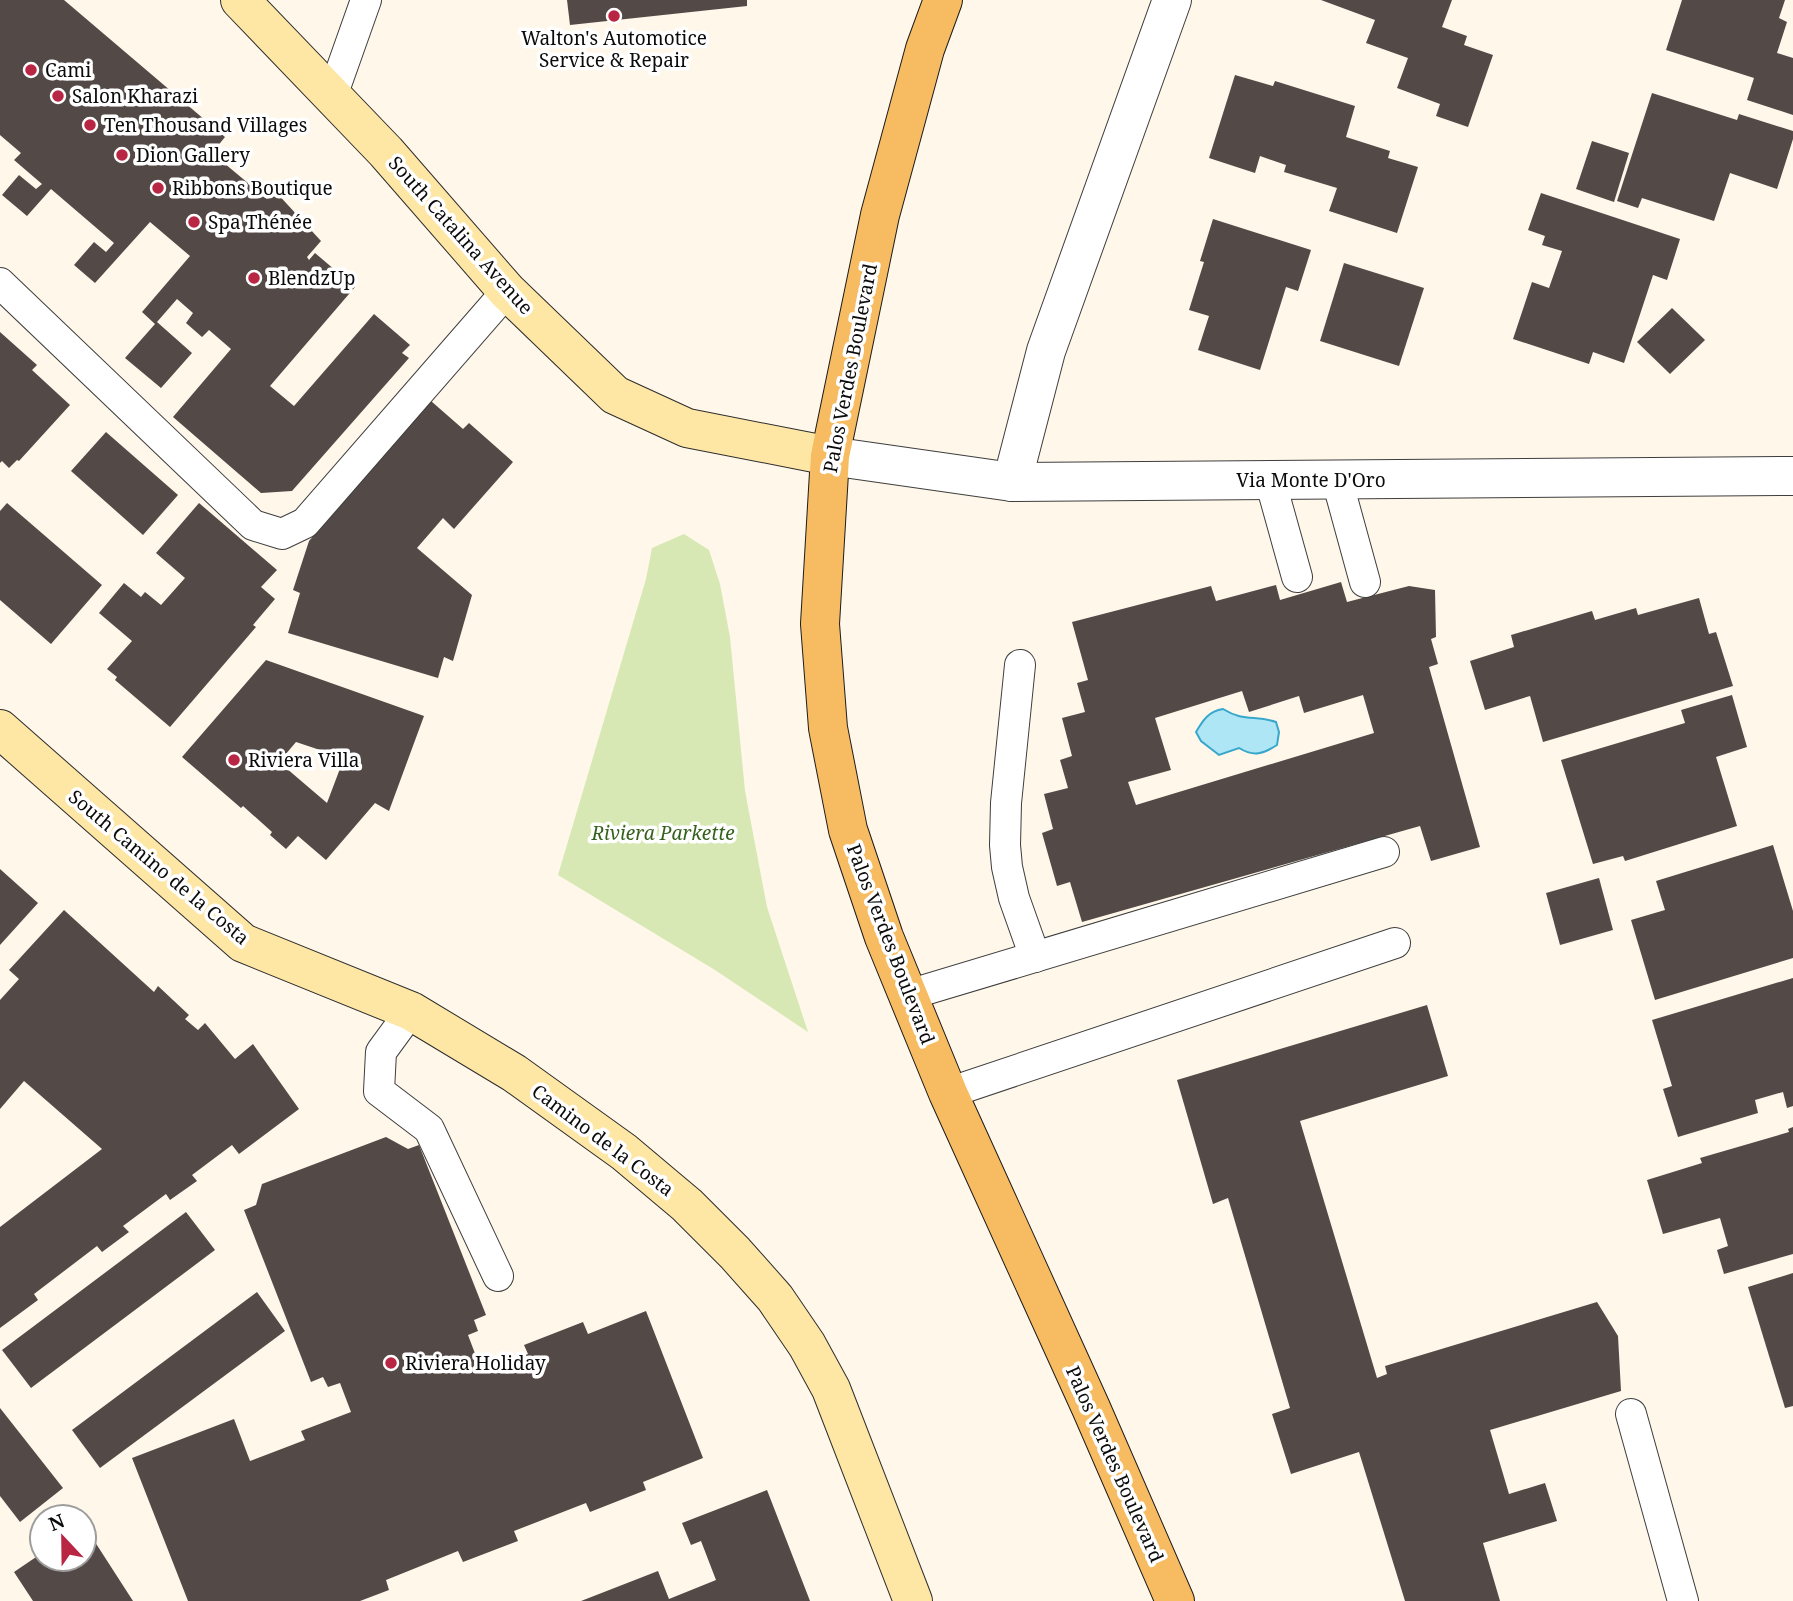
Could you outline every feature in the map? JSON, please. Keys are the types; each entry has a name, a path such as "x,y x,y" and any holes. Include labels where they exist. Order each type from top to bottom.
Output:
{"main road":[{"name":"Palos Verdes Boulevard","path":"943,0 925,49 880,215 830,456 820,624 828,728 848,830 884,937 948,1093 1175,1601"}],"street":[{"name":"South Catalina Avenue","path":"240,0 405,173 507,291 615,395 687,428 830,456"},
{"path":"1012,482 1046,351 1172,0"},
{"name":"Via Monte D'Oro","path":"830,456 1012,482 1792,476"},
{"name":"South Camino de la Costa","path":"0,729 243,943 411,1011"},
{"name":"Camino de la Costa","path":"411,1011 514,1073 624,1152 687,1205 735,1252 767,1289 807,1345 831,1389 914,1601"}],"lane":[{"path":"332,96 366,0"},
{"path":"0,283 253,525 282,534 305,523 507,291"},
{"path":"1270,480 1297,577"},
{"path":"1337,480 1365,582"},
{"path":"1020,665 1006,803 1005,845 1014,898 1035,957"},
{"path":"908,995 1384,852"},
{"path":"948,1093 1395,943"},
{"path":"411,1011 381,1052 379,1091 429,1129 498,1276"},
{"path":"1631,1414 1683,1601"}],"green space":[{"name":"Riviera Parkette","path":"684,534 709,550 720,584 730,637 745,791 767,907 808,1032 715,970 558,875 646,579 652,548"}],"water":[{"path":"1223,709 1237,716 1276,722 1279,732 1277,745 1258,753 1249,753 1239,748 1219,755 1201,741 1196,732 1207,717"}],"building":[{"path":"0,0 64,0 225,137 212,153 267,199 275,191 321,241 307,257 309,260 315,253 355,287 270,386 294,406 374,314 410,345 402,353 409,358 292,491 261,493 173,417 231,349 209,330 202,337 186,323 193,313 177,299 157,322 192,353 161,388 125,358 155,324 142,312 190,256 150,222 95,283 74,265 94,242 106,252 114,243 51,189 27,216 2,195 19,175 36,189 42,184 14,160 21,153 0,135"},
{"name":"Walton's Automotice Service & Repair","path":"567,0 747,0 747,6 570,25"},
{"path":"1321,0 1452,0 1442,27 1467,36 1464,45 1493,55 1468,127 1436,116 1440,104 1397,88 1408,58 1366,43 1375,20"},
{"path":"1682,0 1785,0 1779,18 1787,22 1777,53 1793,58 1793,115 1747,100 1754,78 1666,50"},
{"path":"1235,75 1273,86 1275,81 1355,106 1346,137 1390,151 1388,158 1418,167 1397,233 1329,211 1337,188 1284,172 1286,165 1260,156 1255,173 1209,158"},
{"path":"1652,93 1737,120 1739,114 1793,131 1793,139 1777,189 1730,173 1714,221 1642,198 1638,208 1617,201"},
{"path":"1592,141 1629,153 1614,202 1576,189"},
{"path":"1541,193 1680,239 1667,280 1653,275 1624,363 1593,352 1589,364 1513,339 1532,282 1549,288 1562,251 1542,245 1545,236 1528,230"},
{"path":"1213,219 1311,250 1298,291 1286,287 1260,370 1198,350 1209,316 1189,310 1204,262 1200,261"},
{"path":"1344,263 1424,288 1399,366 1320,341"},
{"path":"1672,308 1705,340 1670,374 1637,342"},
{"path":"0,332 37,365 32,370 70,405 19,461 9,468 2,461 0,463"},
{"path":"431,401 463,429 469,423 513,462 454,529 443,518 417,548 472,595 453,661 444,657 438,678 288,633 300,593 293,590 309,541"},
{"path":"106,432 178,495 143,535 71,471"},
{"path":"7,503 102,585 51,644 0,600 0,511"},
{"path":"199,503 277,570 261,587 275,599 253,625 256,627 170,727 115,680 117,677 107,669 132,641 99,613 124,583 141,597 145,592 161,605 185,578 156,553"},
{"path":"1341,582 1347,602 1409,586 1435,590 1436,637 1431,639 1438,664 1429,667 1480,847 1431,861 1420,826 1082,922 1070,882 1057,886 1042,833 1053,829 1044,794 1068,788 1060,760 1072,756 1062,718 1085,712 1077,683 1088,680 1072,622 1211,586 1216,601 1276,585 1280,600","holes":["1242,691 1249,712 1299,696 1304,713 1363,695 1374,733 1136,805 1128,782 1171,770 1155,718"]},
{"path":"1699,598 1709,634 1716,632 1733,686 1543,742 1530,696 1485,710 1470,661 1514,647 1511,635 1592,611 1595,620 1636,608 1638,615"},
{"name":"Riviera Villa","path":"266,660 424,716 389,811 375,803 326,860 298,836 286,849 270,835 272,832 243,806 241,808 182,757","holes":["296,742 344,758 327,803 279,762"]},
{"path":"1732,695 1747,747 1716,757 1737,826 1625,861 1623,856 1593,864 1561,760 1685,723 1681,710"},
{"path":"1773,845 1793,911 1793,958 1655,1000 1631,920 1665,910 1656,881"},
{"path":"0,869 38,903 0,945"},
{"path":"1599,878 1613,930 1560,945 1546,893"},
{"path":"64,910 154,992 158,986 189,1015 185,1019 198,1030 205,1023 235,1059 253,1044 299,1109 239,1154 232,1145 192,1175 197,1181 170,1200 166,1194 123,1226 129,1232 102,1252 97,1246 34,1294 38,1300 0,1328 0,1227 102,1149 24,1081 0,1109 0,1000 19,979 9,970"},
{"path":"1793,978 1793,1106 1787,1108 1783,1092 1755,1100 1758,1113 1678,1137 1663,1089 1672,1086 1652,1020"},
{"path":"1427,1005 1448,1076 1300,1121 1377,1378 1387,1374 1385,1366 1597,1302 1618,1336 1621,1391 1490,1430 1509,1494 1545,1483 1557,1521 1483,1543 1500,1601 1405,1601 1359,1452 1291,1474 1272,1414 1290,1408 1228,1198 1213,1204 1177,1080"},
{"path":"1793,1127 1793,1254 1724,1274 1717,1250 1728,1246 1720,1218 1663,1234 1647,1180 1702,1163 1700,1158 1789,1132 1788,1129"},
{"name":"Riviera Holiday","path":"386,1137 408,1149 419,1145 486,1315 474,1320 478,1331 468,1335 482,1372 528,1354 524,1345 583,1322 588,1334 646,1311 703,1458 643,1482 646,1490 590,1512 586,1503 514,1531 518,1541 463,1562 458,1551 386,1580 389,1590 360,1601 188,1601 132,1458 234,1419 250,1461 305,1440 301,1431 351,1412 340,1383 328,1387 323,1377 311,1382 244,1210 256,1205 262,1184"},
{"path":"186,1212 215,1250 31,1388 2,1350"},
{"path":"1793,1273 1793,1406 1785,1408 1748,1287"},
{"path":"257,1292 285,1331 100,1468 72,1430"},
{"path":"0,1408 63,1488 44,1503 28,1503 28,1516 20,1522 0,1496"},
{"path":"767,1490 810,1601 581,1601 658,1571 669,1599 716,1580 701,1541 691,1545 682,1523"},
{"path":"98,1547 133,1601 33,1601 14,1572 28,1562 28,1573 98,1573"}],"place":[{"name":"Walton's Automotice Service & Repair","path":"614,16"},
{"name":"Cami","path":"31,70"},
{"name":"Salon Kharazi","path":"58,96"},
{"name":"Ten Thousand Villages","path":"90,125"},
{"name":"Dion Gallery","path":"122,155"},
{"name":"Ribbons Boutique","path":"158,188"},
{"name":"Spa Thénée","path":"194,222"},
{"name":"BlendzUp","path":"254,278"},
{"name":"Riviera Villa","path":"234,760"},
{"name":"Riviera Holiday","path":"391,1363"}]}
